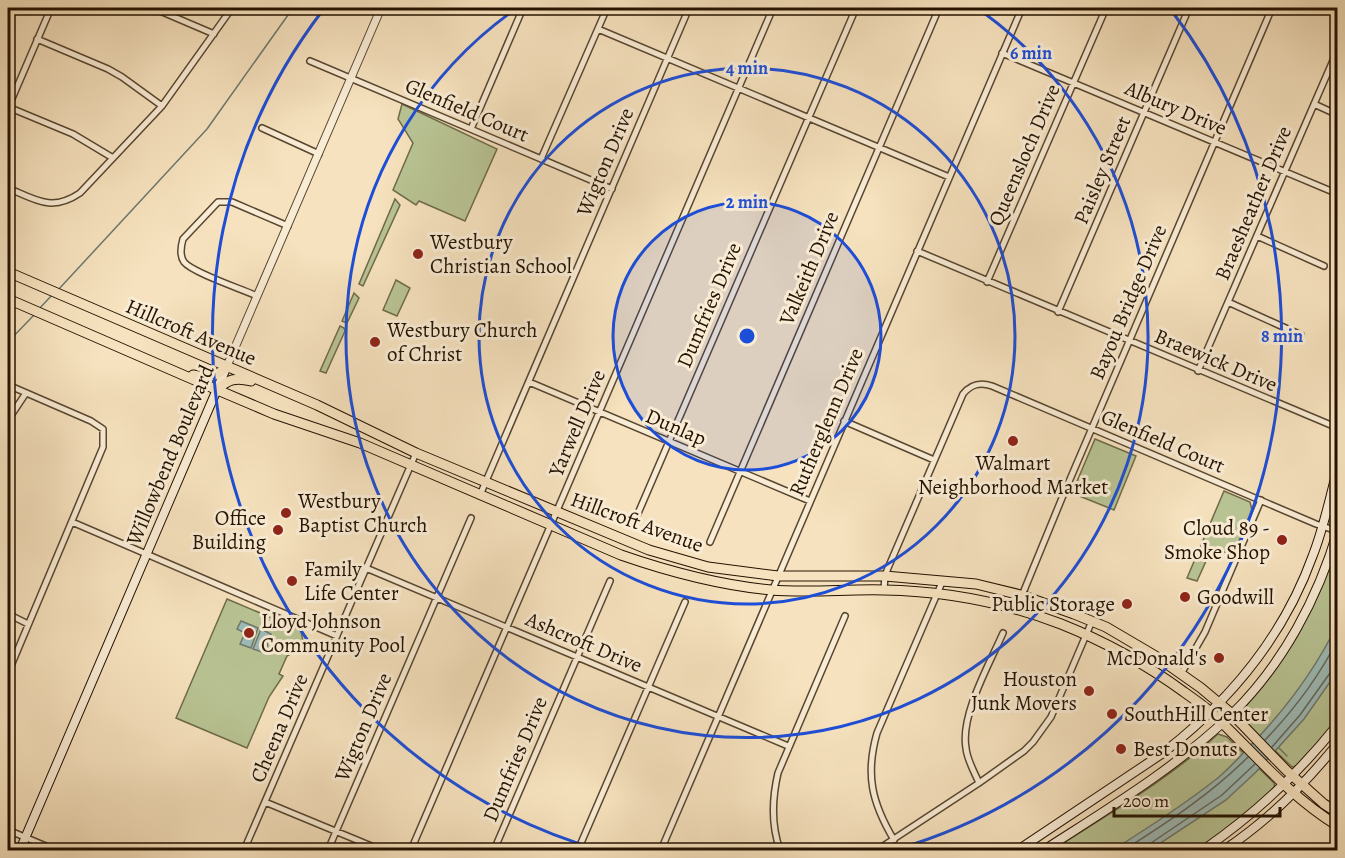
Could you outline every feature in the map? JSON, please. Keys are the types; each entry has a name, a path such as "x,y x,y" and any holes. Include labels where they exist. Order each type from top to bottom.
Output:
{"main road":[{"name":"Hillcroft Avenue","path":"8,272 317,405 416,453 611,536 680,560 778,576 885,576 976,584 1021,595 1092,621 1157,657 1220,703 1289,773 1324,804 1338,813"},
{"name":"Hillcroft Avenue","path":"8,299 274,414 360,443 621,555 657,568 701,579 772,590 884,590 938,593 1016,610 1086,635 1148,666 1211,712 1291,793 1338,826"},
{"path":"167,368 206,377 219,374 227,366"},
{"name":"Willowbend Boulevard","path":"20,850 227,366"},
{"path":"217,390 224,383 233,379 274,386"},
{"path":"1017,850 1147,764 1186,735 1248,672 1281,624 1301,585 1323,527 1338,467"},
{"path":"1044,850 1155,777 1232,714 1266,674 1294,632 1313,597 1337,531"},
{"path":"1281,624 1294,632"},
{"path":"1117,650 1132,652 1150,661 1157,657"},
{"path":"1203,850 1252,814 1280,782 1338,724"},
{"path":"1224,850 1291,793 1337,745"},
{"path":"1147,764 1155,777"},
{"path":"1095,799 1103,812"}],"street":[{"path":"51,8 8,107 79,137 113,158"},
{"path":"153,8 214,34"},
{"path":"8,188 33,199 55,204 67,202 80,194 162,106 232,8"},
{"name":"Willowbend Boulevard","path":"227,366 381,8"},
{"path":"471,129 523,8"},
{"path":"541,159 607,8"},
{"name":"Wigton Drive","path":"480,495 689,8"},
{"name":"Yarwell Drive","path":"411,850 773,8"},
{"name":"Dumfries Drive","path":"636,518 856,8"},
{"name":"Valkeith Drive","path":"710,542 939,8"},
{"name":"Rutherglenn Drive","path":"661,850 1022,8"},
{"name":"Queensloch Drive","path":"987,282 1106,8"},
{"name":"Paisley Street","path":"1058,312 1189,8"},
{"name":"Bayou Bridge Drive","path":"1016,610 1272,8"},
{"path":"598,29 949,177"},
{"path":"37,39 108,69 162,106"},
{"name":"Braesheather Drive","path":"1198,371 1338,49"},
{"name":"Albury Drive","path":"1002,53 1338,194"},
{"name":"Glenfield Court","path":"309,61 612,189"},
{"path":"1314,104 1338,115"},
{"path":"262,128 319,154"},
{"path":"257,296 184,262 181,244 183,239 218,202 224,201 232,202 288,226"},
{"path":"1257,236 1324,266"},
{"name":"Braewick Drive","path":"917,252 1338,429"},
{"path":"1228,302 1301,335"},
{"name":"Dunlap","path":"529,382 810,501"},
{"name":"Glenfield Court","path":"934,460 966,389 975,384 992,386 1337,531"},
{"path":"8,385 103,429 104,439 103,447 8,673"},
{"path":"8,420 26,393"},
{"path":"844,421 934,460 885,576 884,590"},
{"name":"Cheena Drive","path":"244,850 416,453"},
{"path":"1180,674 1205,632 1261,500"},
{"name":"Wigton Drive","path":"328,850 471,518"},
{"path":"72,522 337,636"},
{"name":"Ashcroft Drive","path":"366,568 788,746"},
{"path":"894,840 878,812 874,798 871,774 873,748 877,733 943,580"},
{"name":"Dumfries Drive","path":"494,850 610,581"},
{"path":"578,850 685,602"},
{"path":"8,614 28,624"},
{"path":"771,850 779,849 773,813 778,773 844,616"},
{"path":"878,850 1024,751 1040,733 1054,710 1092,621"},
{"path":"979,783 967,754 966,721 1003,633"},
{"path":"265,802 381,850"},
{"path":"8,830 55,850"}],"green space":[{"path":"402,104 497,149 465,221 419,201 416,205 393,190 413,143 398,119"},
{"path":"395,199 400,205 363,286 359,284"},
{"path":"396,280 410,288 397,316 383,310"},
{"path":"354,293 359,298 347,323 342,321"},
{"path":"340,326 345,331 326,373 320,371"},
{"path":"1095,439 1136,456 1114,510 1072,493"},
{"path":"1224,491 1250,502 1252,510 1233,555 1212,548 1197,581 1187,578"},
{"path":"1337,545 1337,718 1326,735 1297,766 1292,767 1241,718 1240,714 1296,638 1320,591"},
{"path":"227,599 298,629 301,631 304,646 287,656 279,674 283,676 269,697 247,748 176,718"},
{"path":"1218,734 1227,737 1274,783 1275,788 1215,840 1198,850 1053,850 1159,781"}],"water":[{"path":"241,621 258,628 251,648 240,644 245,633 237,629"},
{"path":"1337,625 1337,672 1304,719 1256,772 1226,800 1150,850 1113,850 1193,797 1232,764 1272,722 1296,692"},
{"path":"261,629 271,634 265,653 253,649"}],"waterway":[{"path":"58,290 207,129 293,8"},
{"path":"39,309 52,295"},
{"path":"8,342 34,315"},
{"path":"1279,748 1287,756"}],"place":[{"name":"Westbury Christian School","path":"418,254"},
{"name":"Westbury Church of Christ","path":"375,342"},
{"name":"Walmart Neighborhood Market","path":"1013,441"},
{"name":"Westbury Baptist Church","path":"286,513"},
{"name":"Office Building","path":"278,530"},
{"name":"Cloud 89 - Smoke Shop","path":"1282,540"},
{"name":"Family Life Center","path":"292,581"},
{"name":"Goodwill","path":"1185,597"},
{"name":"Public Storage","path":"1127,604"},
{"name":"Lloyd Johnson Community Pool","path":"249,633"},
{"name":"McDonald's","path":"1219,658"},
{"name":"Houston Junk Movers","path":"1089,691"},
{"name":"SouthHill Center","path":"1112,714"},
{"name":"Best Donuts","path":"1121,749"}]}
